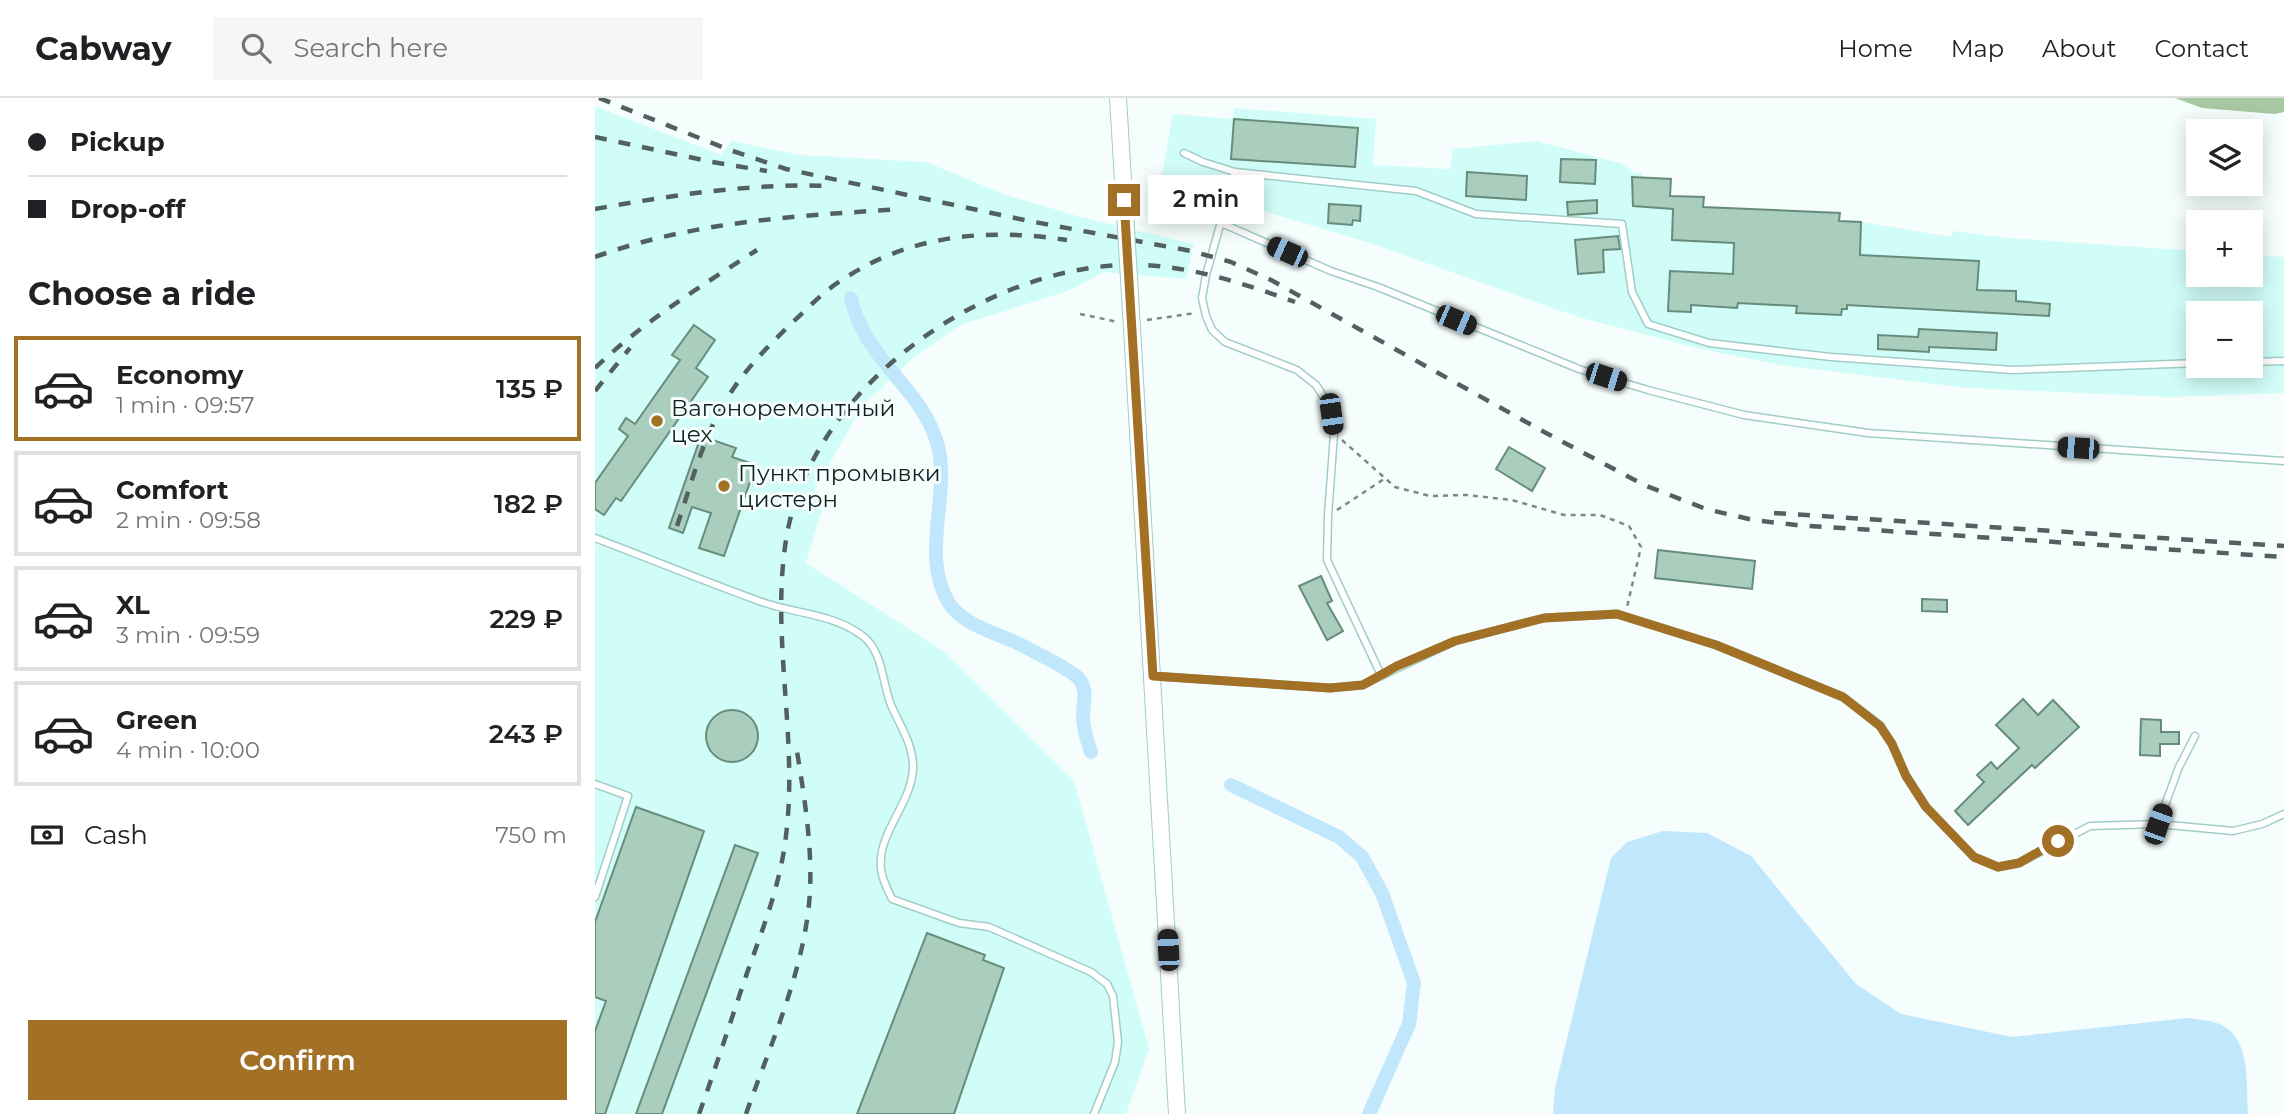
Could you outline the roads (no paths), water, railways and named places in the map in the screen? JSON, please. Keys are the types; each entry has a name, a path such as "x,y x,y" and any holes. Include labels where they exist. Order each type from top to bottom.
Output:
{"street":[{"path":"1118,98 1177,1114"}],"lane":[{"path":"1184,153 1235,172 1416,191 1476,214 1622,224 1632,292 1648,324 1709,343 1831,357 2012,370 2186,363"},
{"path":"1235,172 1203,288 1202,298 1208,324 1218,337 1231,345 1288,364 1307,377 1327,402 1334,434 1328,560 1381,675"},
{"path":"1221,223 1331,271 1579,369 1744,415 1868,433 2284,461"},
{"path":"2263,362 2284,361"},
{"path":"595,538 758,601 849,627 871,644 890,703 913,755 910,788 886,837 882,853 881,868 892,899 959,923 989,927 1091,972 1107,984 1113,996 1118,1042 1115,1062 1094,1114"},
{"path":"1153,676 1330,688 1363,685 1455,641 1544,618 1617,614 1716,645 1843,697 1880,726 1926,807 1974,857 1998,867 2019,863 2090,826 2158,824 2233,831 2262,824 2284,814"},
{"path":"2158,824 2179,767 2195,736"},
{"path":"595,784 628,796 595,897"},
{"path":"595,866 604,869"}],"waterway":[{"path":"851,298 867,338 918,404 937,442 941,462 937,565 940,584 949,603 962,617 1038,654 1078,678 1084,689 1083,716 1091,752"},
{"path":"1231,785 1339,837 1362,857 1382,893 1414,983 1409,1024 1369,1114"}],"railway":[{"path":"599,98 727,149 786,169 1029,221 1191,251 1231,262 1271,280 1644,485 1706,509 1753,520 1796,525 2284,557"},
{"path":"595,137 767,171"},
{"path":"595,209 712,191 771,186 831,186"},
{"path":"595,257 670,235 746,222 901,209"},
{"path":"677,526 703,447 732,391 775,340 835,284 895,253 951,238 1008,235 1067,240"},
{"path":"595,368 653,320 757,250"},
{"path":"699,1114 779,876 789,804 782,649 782,572 787,534 803,481 830,431 867,387 910,347 959,315 1011,289 1066,273 1120,265 1165,267 1209,275 1295,302"},
{"path":"595,391 630,348"},
{"path":"1774,513 2284,546"},
{"path":"746,1114 789,994 807,920 810,855 796,745"}],"place":[{"name":"Вагоноремонтный цех","path":"657,421"},
{"name":"Пункт промывки цистерн","path":"724,486"}]}
